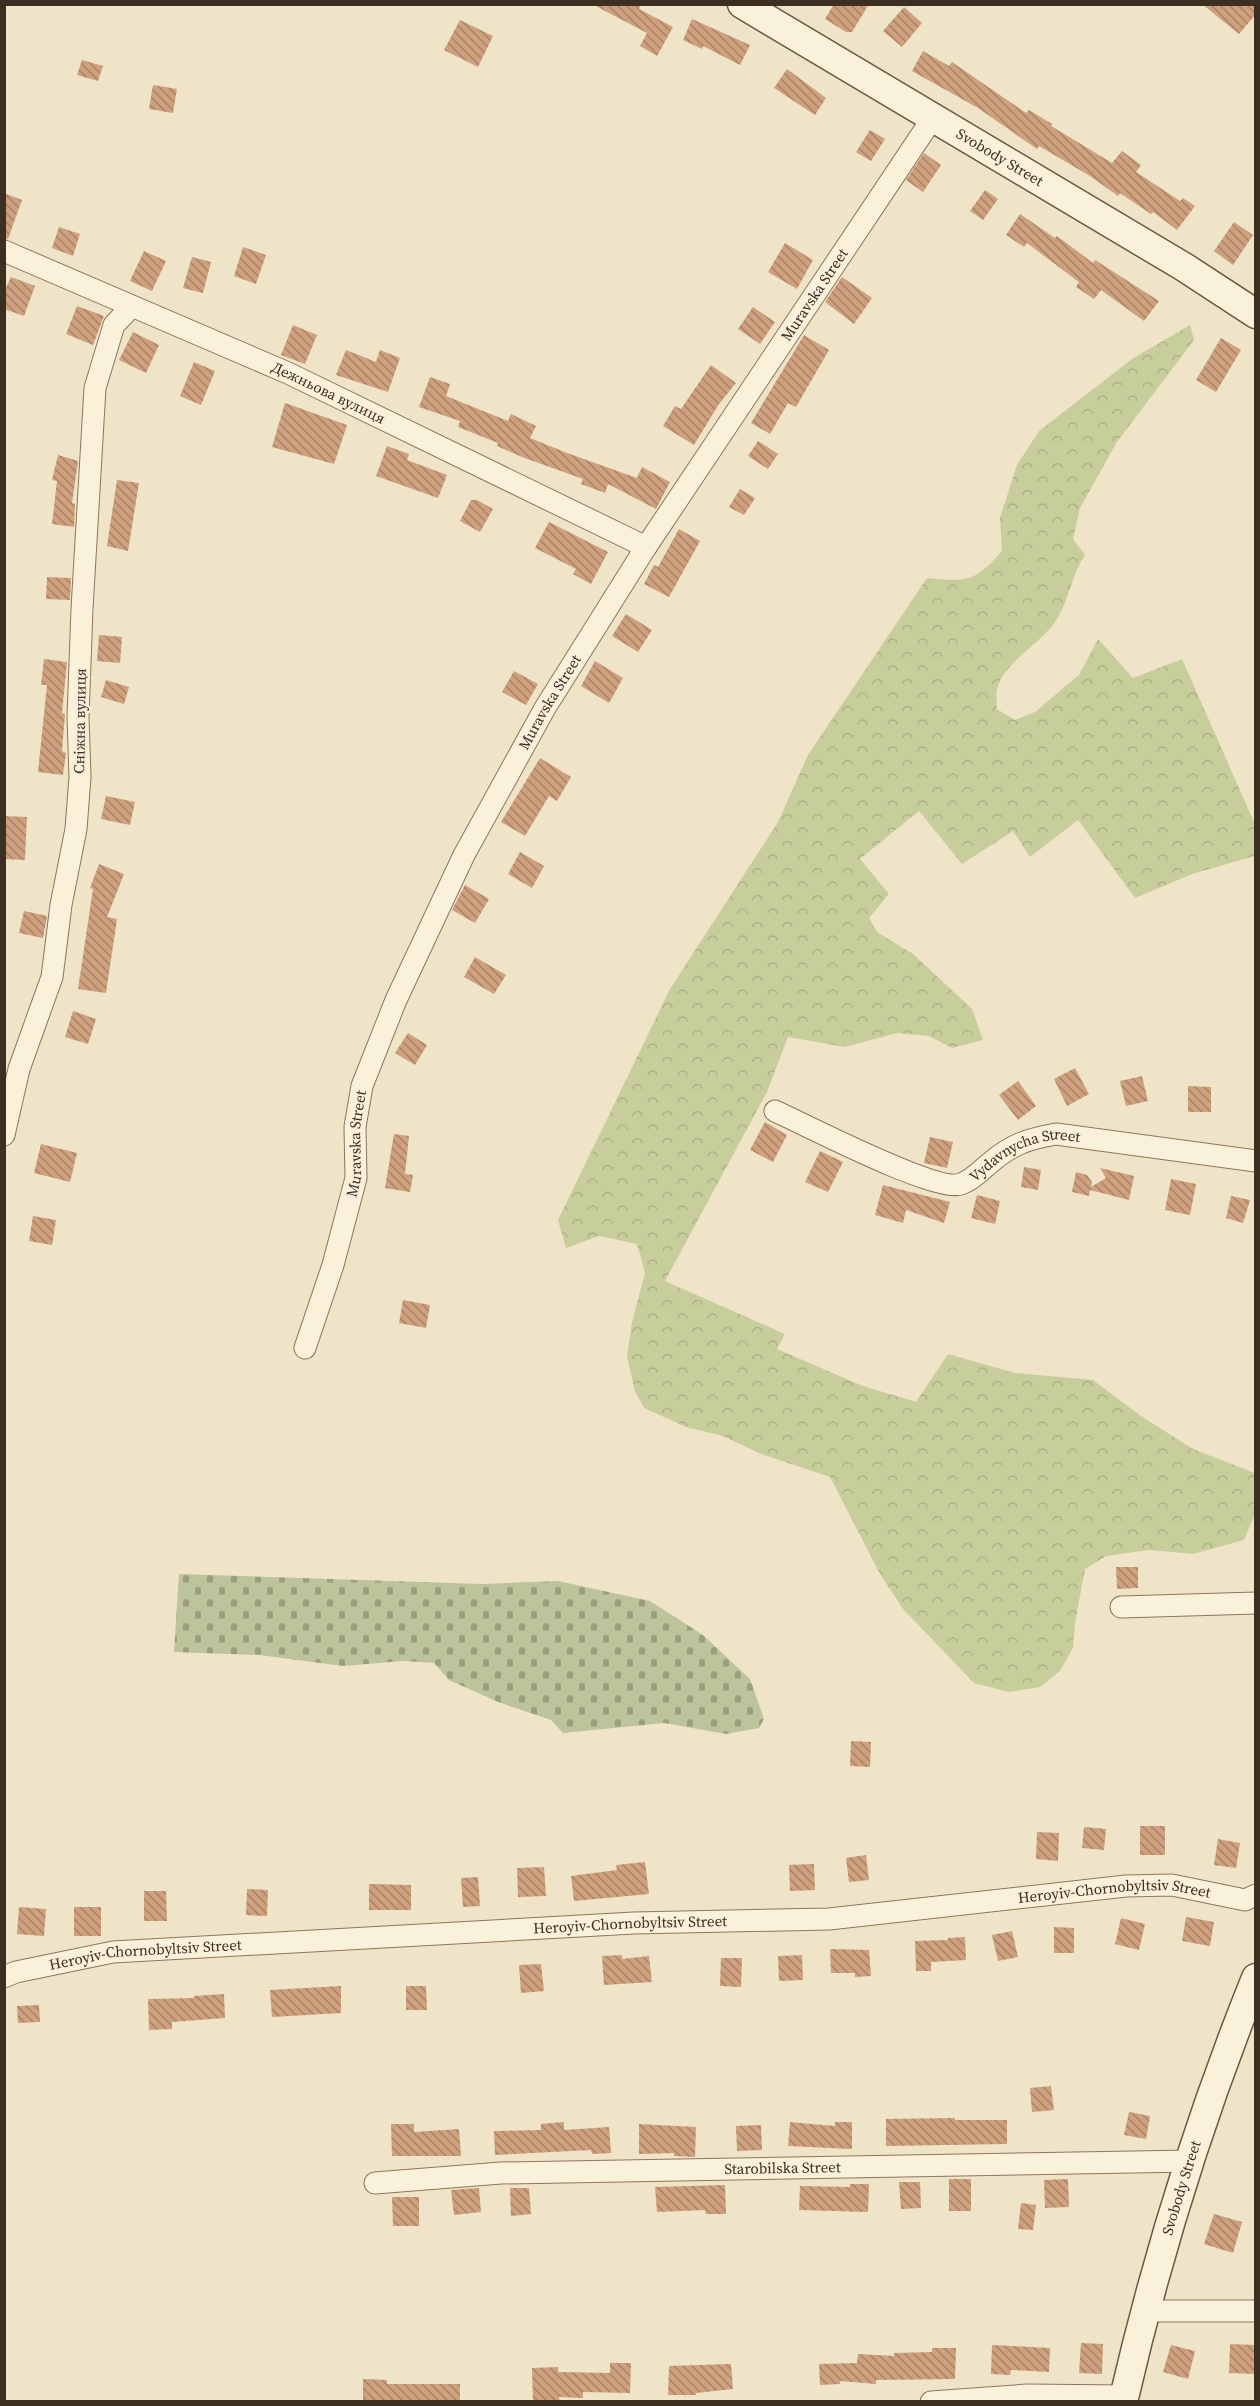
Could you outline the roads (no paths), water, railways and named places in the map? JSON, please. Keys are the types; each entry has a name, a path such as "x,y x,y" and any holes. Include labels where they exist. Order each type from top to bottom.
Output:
{"street":[{"name":"Svobody Street","path":"742,4 1184,267 1256,314"},
{"name":"Muravska Street","path":"305,1348 333,1265 356,1178 355,1127 362,1086 396,1000 469,845 545,708 646,547 932,119"},
{"name":"Дежньова вулиця","path":"4,251 288,373 646,547"},
{"name":"Сніжна вулиця","path":"4,1135 9,1093 52,977 61,905 76,829 80,777 78,717 82,609 95,388 114,326 131,307"},
{"name":"Vydavnycha Street","path":"775,1111 927,1180 958,1185 976,1177 1004,1152 1025,1140 1056,1134 1256,1161"},
{"path":"1121,1607 1256,1603"},
{"name":"Heroyiv-Chornobyltsiv Street","path":"4,1977 16,1972 113,1952 634,1923 829,1919 1126,1886 1172,1885 1245,1900 1256,1895"},
{"name":"Svobody Street","path":"1123,2399 1143,2311 1231,2041 1256,1978"},
{"name":"Starobilska Street","path":"375,2183 501,2173 1192,2161"},
{"path":"1143,2311 1256,2311"},
{"path":"931,2402 1027,2395 1123,2399"}]}
